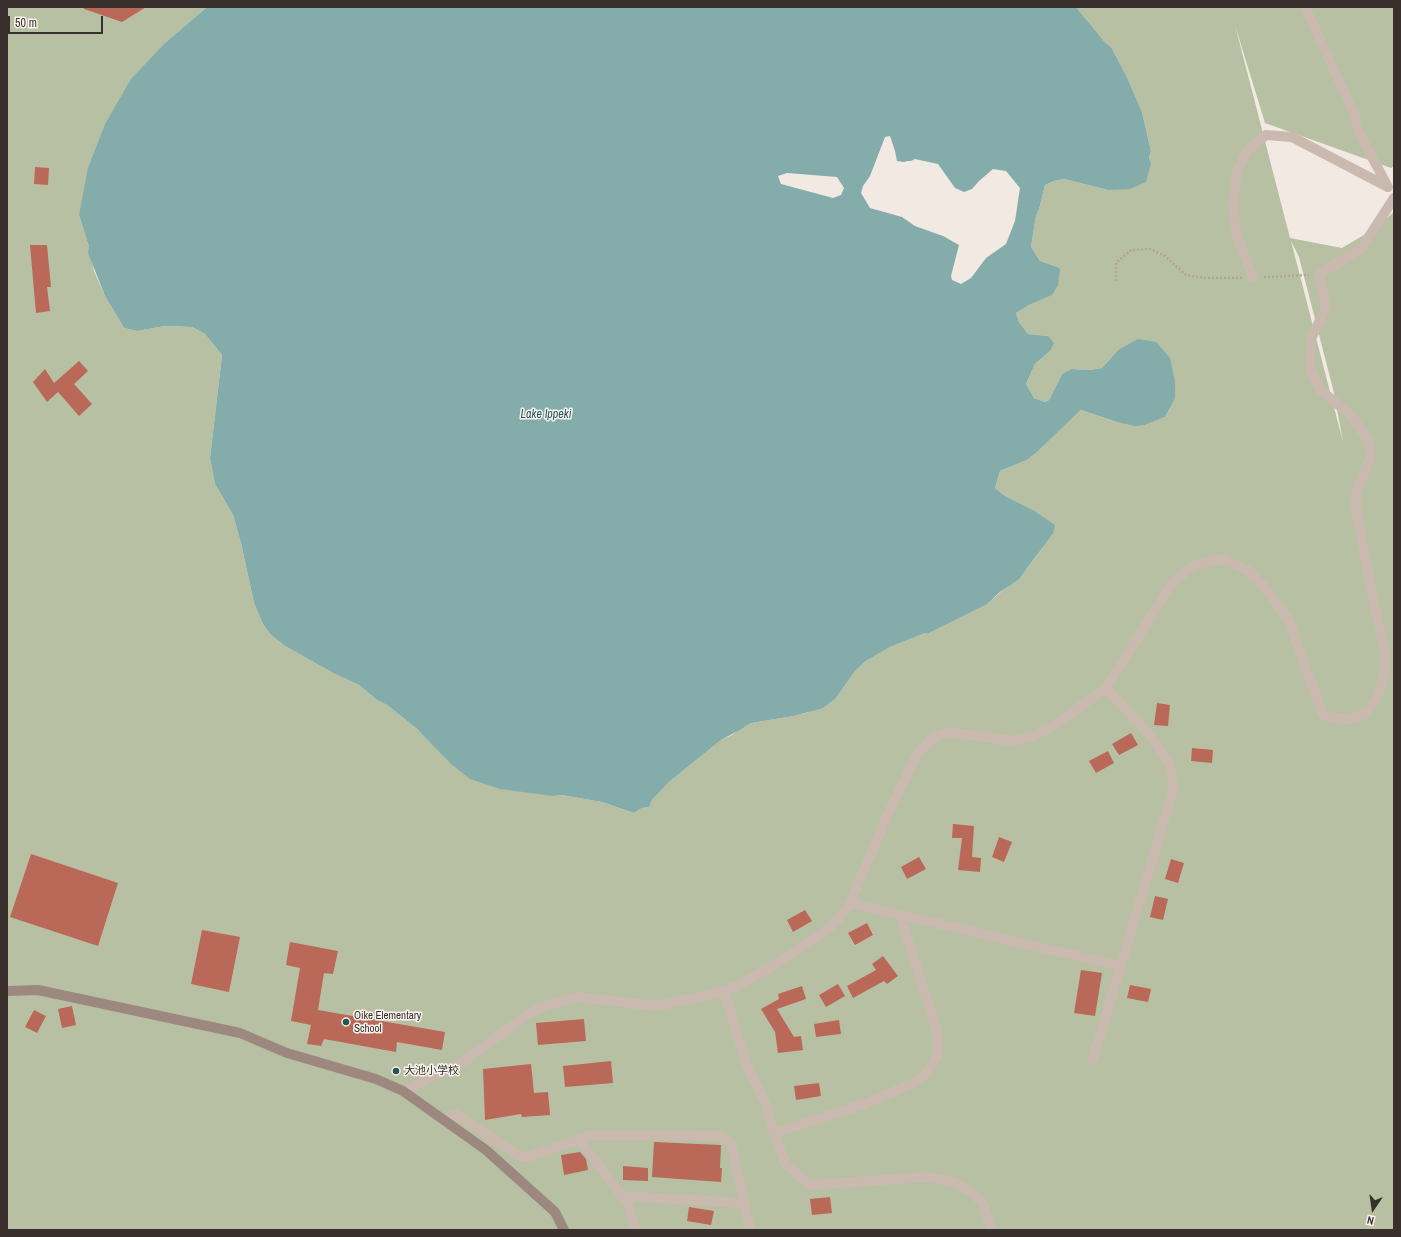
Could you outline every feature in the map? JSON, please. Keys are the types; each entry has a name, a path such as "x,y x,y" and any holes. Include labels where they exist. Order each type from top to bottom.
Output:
{"street":[{"path":"403,1091 466,1060 527,1015 545,1006 577,997 656,1006 705,996 735,987 784,959 827,930 839,918 850,903 887,816 918,753 932,738 947,732 1013,741 1031,737 1055,725 1089,702 1106,688 1171,585 1195,565 1213,560 1223,560 1248,571 1268,591 1289,621 1323,715 1333,718 1349,719 1365,714 1375,701 1383,681 1386,656 1372,594 1356,508 1356,493 1371,455 1368,440 1351,415 1320,390 1310,369 1311,339 1326,308 1319,274 1361,249 1394,198 1358,131 1354,113 1305,7"},
{"path":"1253,277 1236,233 1233,207 1236,172 1247,151 1266,135 1292,137 1388,187"},
{"path":"1093,1058 1174,787 1169,763 1150,735 1106,688"},
{"path":"850,903 1120,966"},
{"path":"774,1133 864,1104 914,1083 928,1072 938,1054 937,1031 900,915"},
{"path":"7,991 38,990 240,1033 287,1053 376,1079 403,1091 486,1150 555,1212 564,1230"},
{"path":"724,991 746,1063 766,1105 774,1133 786,1165 810,1185 926,1177 954,1182 970,1190 982,1202 992,1230"},
{"path":"443,1120 455,1114 519,1156 528,1157 591,1135 720,1136 731,1143 750,1230"},
{"path":"579,1139 628,1204 635,1230"},
{"path":"622,1196 744,1203"}],"path":[{"path":"1116,281 1116,263 1132,250 1150,249 1165,256 1186,276 1206,278 1319,274"}],"green space":[{"path":"7,7 207,7 166,42 79,215 89,247 94,271 105,296 124,328 137,331 165,326 192,327 205,334 222,355 210,458 215,484 233,515 241,543 254,603 263,624 270,634 285,646 333,673 359,685 416,728 431,743 548,794 602,802 634,813 642,808 649,807 652,800 669,782 721,740 734,734 732,732 737,732 751,723 809,712 836,698 855,671 866,661 890,647 925,633 927,634 986,605 1027,569 1053,534 1033,510 1005,496 995,488 1000,471 1027,460 1081,410 1117,422 1145,425 1165,417 1175,399 1118,350 1102,368 1089,370 1071,369 1062,374 1049,400 1045,402 1034,398 1026,384 1035,364 1050,351 1048,336 1028,334 1019,322 1016,313 1051,295 1055,266 1040,261 1031,247 1036,216 1045,185 1064,179 1108,190 1151,163 1149,158 1151,151 1142,112 1127,77 1111,47 1104,41 1076,7 1394,7 1394,166 1391,168 1265,123 1235,25 1290,238 1342,248 1374,229 1394,212 1394,1230 7,1230","holes":["1291,241 1299,257 1334,393 1343,442"]}],"water":[{"name":"Lake Ippeki","path":"207,7 1076,7 1104,41 1111,47 1127,77 1142,112 1151,151 1149,158 1151,163 1146,182 1130,189 1108,190 1064,179 1045,185 1036,216 1031,247 1040,261 1060,269 1058,285 1052,295 1029,305 1016,313 1019,322 1028,334 1048,336 1054,343 1050,351 1035,364 1026,384 1034,398 1045,402 1049,400 1062,374 1071,369 1089,370 1102,368 1118,350 1138,339 1156,342 1170,358 1175,381 1175,399 1165,417 1145,425 1135,426 1117,422 1081,410 1027,460 1000,471 995,488 1005,496 1033,510 1055,525 1053,534 1019,579 1000,592 986,605 927,634 925,633 890,647 866,661 855,671 836,698 823,708 794,716 751,723 737,732 733,732 734,733 721,740 669,782 652,800 649,807 642,808 634,813 602,802 562,795 554,796 500,789 470,779 451,764 416,728 387,705 377,700 359,685 333,673 285,646 270,634 263,624 254,603 241,543 233,515 215,484 210,458 222,355 205,334 192,327 165,326 137,331 124,328 105,296 88,253 89,247 79,215 88,168 105,124 131,79 166,42","holes":["890,136 897,161 904,162 915,159 938,164 955,188 964,192 972,189 993,169 1006,171 1020,188 1015,221 1006,244 986,258 971,278 961,284 952,280 951,276 959,245 943,236 915,226 902,217 870,208 861,193 863,186 870,176 885,137","787,173 837,177 844,188 841,195 833,198 781,184 778,176"]}],"building":[{"path":"84,7 146,7 122,22 84,9"},
{"path":"35,167 49,168 48,185 34,184"},
{"path":"30,245 47,245 51,287 47,287 50,311 36,313"},
{"path":"79,361 88,371 74,384 92,404 79,416 58,392 47,402 33,382 45,369 54,383"},
{"path":"1157,703 1170,705 1168,726 1154,725"},
{"path":"1131,733 1138,745 1119,755 1112,744"},
{"path":"1192,748 1213,750 1212,763 1191,761"},
{"path":"1108,751 1114,763 1096,773 1089,761"},
{"path":"953,824 974,826 972,857 981,858 980,872 958,870 962,838 952,838"},
{"path":"999,837 1012,842 1004,862 992,857"},
{"path":"31,854 118,883 98,946 10,917"},
{"path":"919,857 926,869 907,879 901,867"},
{"path":"1171,859 1184,863 1178,883 1165,879"},
{"path":"1155,896 1168,899 1163,920 1150,917"},
{"path":"805,910 812,921 793,932 787,920"},
{"path":"867,923 873,935 855,945 848,933"},
{"path":"202,930 240,937 229,992 191,984"},
{"path":"290,942 338,951 333,974 324,973 318,1010 445,1032 442,1050 397,1042 396,1052 324,1039 321,1046 307,1044 311,1025 291,1021 300,968 286,965"},
{"path":"883,956 898,976 887,984 884,981 853,998 847,986 876,970 872,964"},
{"path":"1081,970 1102,973 1095,1016 1074,1013"},
{"path":"838,984 845,996 826,1007 819,995"},
{"path":"1130,985 1151,989 1148,1002 1127,998"},
{"path":"802,986 806,999 777,1009 794,1037 801,1036 803,1050 778,1053 775,1032 761,1009 779,999 778,994"},
{"path":"72,1006 76,1025 62,1028 58,1009"},
{"path":"34,1010 46,1016 37,1033 25,1027"},
{"path":"584,1019 586,1041 538,1045 536,1023"},
{"path":"839,1020 841,1034 816,1037 814,1024"},
{"path":"611,1061 613,1083 565,1087 563,1066"},
{"path":"531,1064 534,1093 548,1092 550,1115 522,1117 521,1114 485,1120 483,1069"},
{"path":"819,1083 821,1096 796,1100 794,1086"},
{"path":"654,1142 721,1145 721,1182 652,1177"},
{"path":"580,1152 586,1159 588,1170 564,1175 561,1155"},
{"path":"623,1166 648,1168 648,1181 623,1180"},
{"path":"830,1197 832,1213 812,1215 810,1199"},
{"path":"689,1207 714,1211 711,1225 687,1221"}],"place":[{"name":"Oike Elementary School","path":"346,1022"},
{"name":"大池小学校","path":"396,1071"}]}
